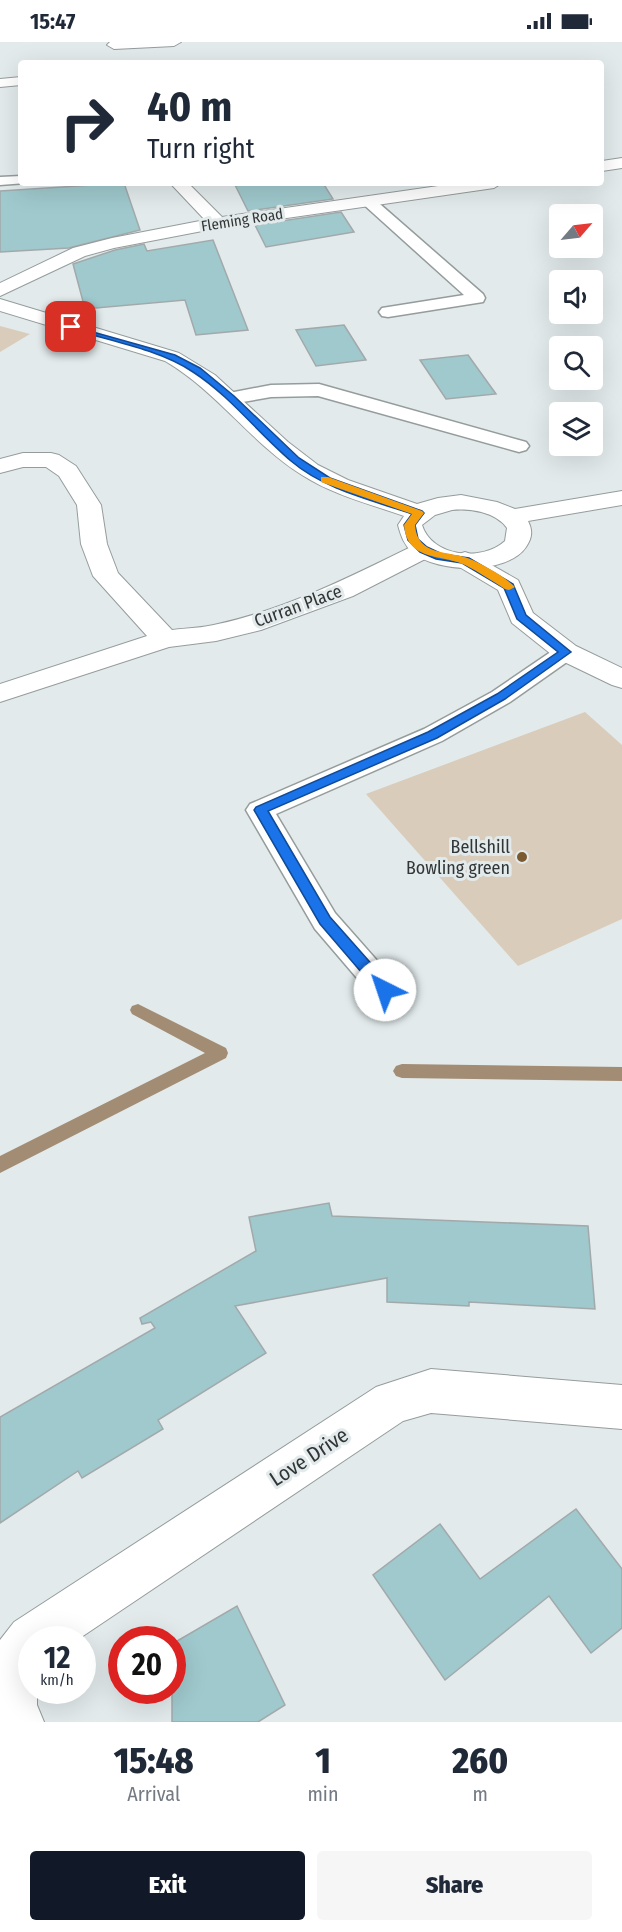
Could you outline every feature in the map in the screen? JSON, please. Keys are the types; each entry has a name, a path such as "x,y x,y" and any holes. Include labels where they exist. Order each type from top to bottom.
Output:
{"street":[{"path":"121,60 114,44 174,42"},
{"path":"0,83 18,81"},
{"path":"604,166 622,163"},
{"path":"181,186 218,223"},
{"name":"Fleming Road","path":"0,290 79,252 112,243 218,223 473,186"},
{"path":"0,305 172,357 196,370 231,398 296,460 326,480 418,513"},
{"path":"0,466 23,460 51,460 68,471 89,505 94,544 106,576 165,639"},
{"path":"511,517 622,498"},
{"path":"461,502 481,504 498,509 511,517 520,533 517,543 507,552 489,559 465,561 440,556 424,549 410,535 410,525 418,513 437,505 461,502"},
{"name":"Curran Place","path":"0,693 165,639 216,633 250,624 344,590 424,549"},
{"path":"465,561 509,586 521,617 566,652 622,679"},
{"name":"Love Drive","path":"53,1626 392,1402 431,1391 622,1407"},
{"name":"Love Drive","path":"18,1658 10,1669 11,1705 18,1722"}],"lane":[{"path":"0,181 18,180"},
{"path":"368,201 477,298 388,312"},
{"path":"231,398 271,391 319,390 519,446"},
{"path":"385,990 325,921 260,810 433,735 501,697 566,652"}],"shaded area":[{"path":"0,326 30,334 0,352"},
{"name":"Bellshill Bowling green","path":"585,712 622,745 622,919 518,966 366,794"}],"building":[{"path":"78,186 125,186 140,230 69,248 0,252 0,191"},
{"path":"236,186 325,186 333,199 248,211"},
{"path":"341,212 354,232 266,247 255,225"},
{"path":"213,240 248,330 196,335 185,300 85,309 73,264 115,250 144,244 147,251"},
{"path":"344,325 366,360 316,366 296,330"},
{"path":"468,355 496,394 446,399 420,360"},
{"path":"329,1203 332,1216 588,1226 595,1309 469,1302 469,1306 387,1302 387,1278 235,1306 266,1353 158,1420 163,1429 82,1478 78,1471 0,1523 0,1417 155,1328 151,1322 142,1324 140,1318 256,1251 249,1217"},
{"path":"576,1509 622,1569 622,1628 591,1653 549,1596 445,1680 373,1575 440,1524 480,1579"},
{"path":"237,1606 285,1705 258,1722 172,1722 172,1704 186,1704 186,1636"}],"waterway":[{"path":"0,1165 220,1053 138,1010"},
{"path":"402,1071 622,1074"}],"slow traffic":[{"path":"325,480 418,513 410,525 410,535 424,549 440,556 465,561 509,587"}],"place":[{"name":"Bellshill Bowling green","path":"522,857"}],"route":[{"path":"71,327 172,357 196,370 231,398 296,460 326,480 418,513 410,525 410,535 413,540 424,549 440,556 465,561 509,586 521,617 566,652 501,697 433,735 260,810 325,921 385,990"}]}
